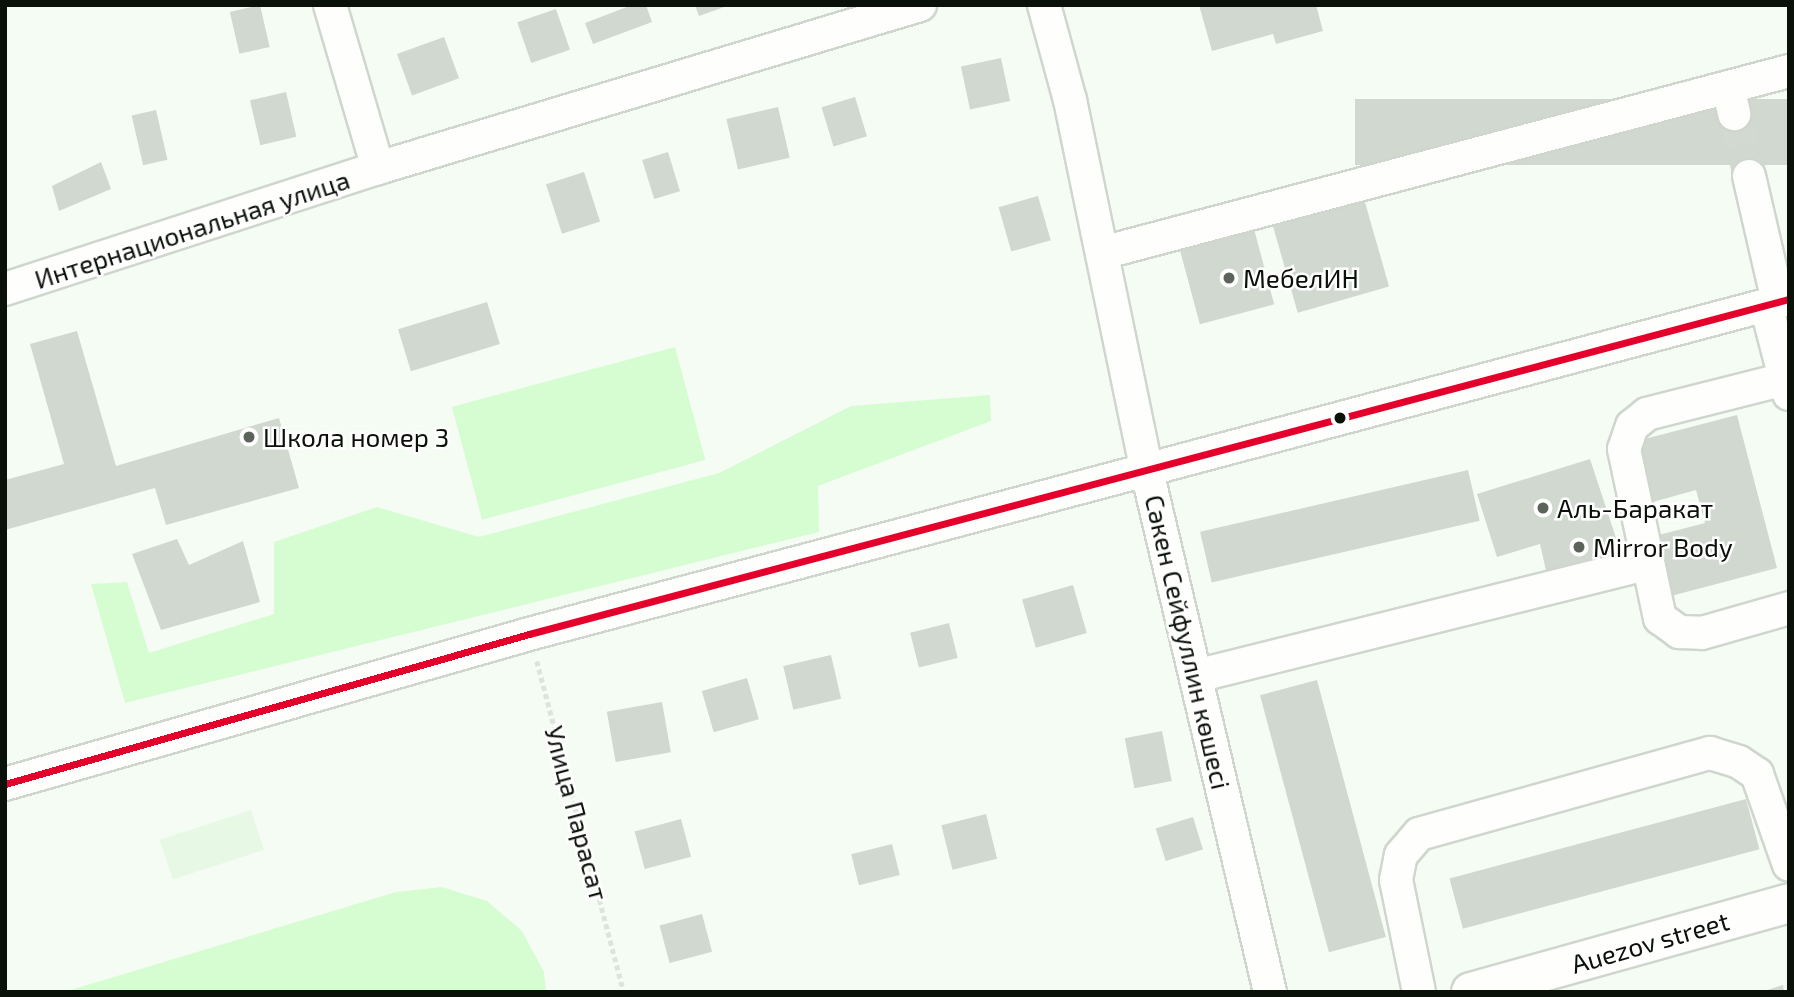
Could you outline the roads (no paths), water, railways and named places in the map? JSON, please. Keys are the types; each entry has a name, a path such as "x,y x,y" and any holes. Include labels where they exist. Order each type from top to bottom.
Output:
{"main road":[{"name":"Auezov street","path":"1471,992 1789,903"}],"street":[{"path":"330,5 378,168"},
{"name":"Интернациональная улица","path":"5,289 378,168 920,5"},
{"name":"Сәкен Сейфуллин көшесі","path":"1044,5 1070,100 1146,467 1270,992"},
{"path":"1102,253 1731,100 1789,71"},
{"path":"1749,176 1778,302 1787,387 1647,414 1632,426 1624,449 1660,618 1679,632 1702,633 1789,608"},
{"path":"5,784 529,634 1146,467 1778,302"},
{"path":"1196,676 1648,563"},
{"path":"1419,992 1396,880 1401,855 1419,834 1710,753 1739,762 1757,774 1789,865"}],"tunnel":[{"path":"1734,114 1749,176"}],"place":[{"name":"МебелИН","path":"1229,278"},
{"name":"Школа номер 3","path":"249,437"},
{"name":"Аль-Баракат","path":"1543,508"},
{"name":"Mirror Body","path":"1579,547"}]}
